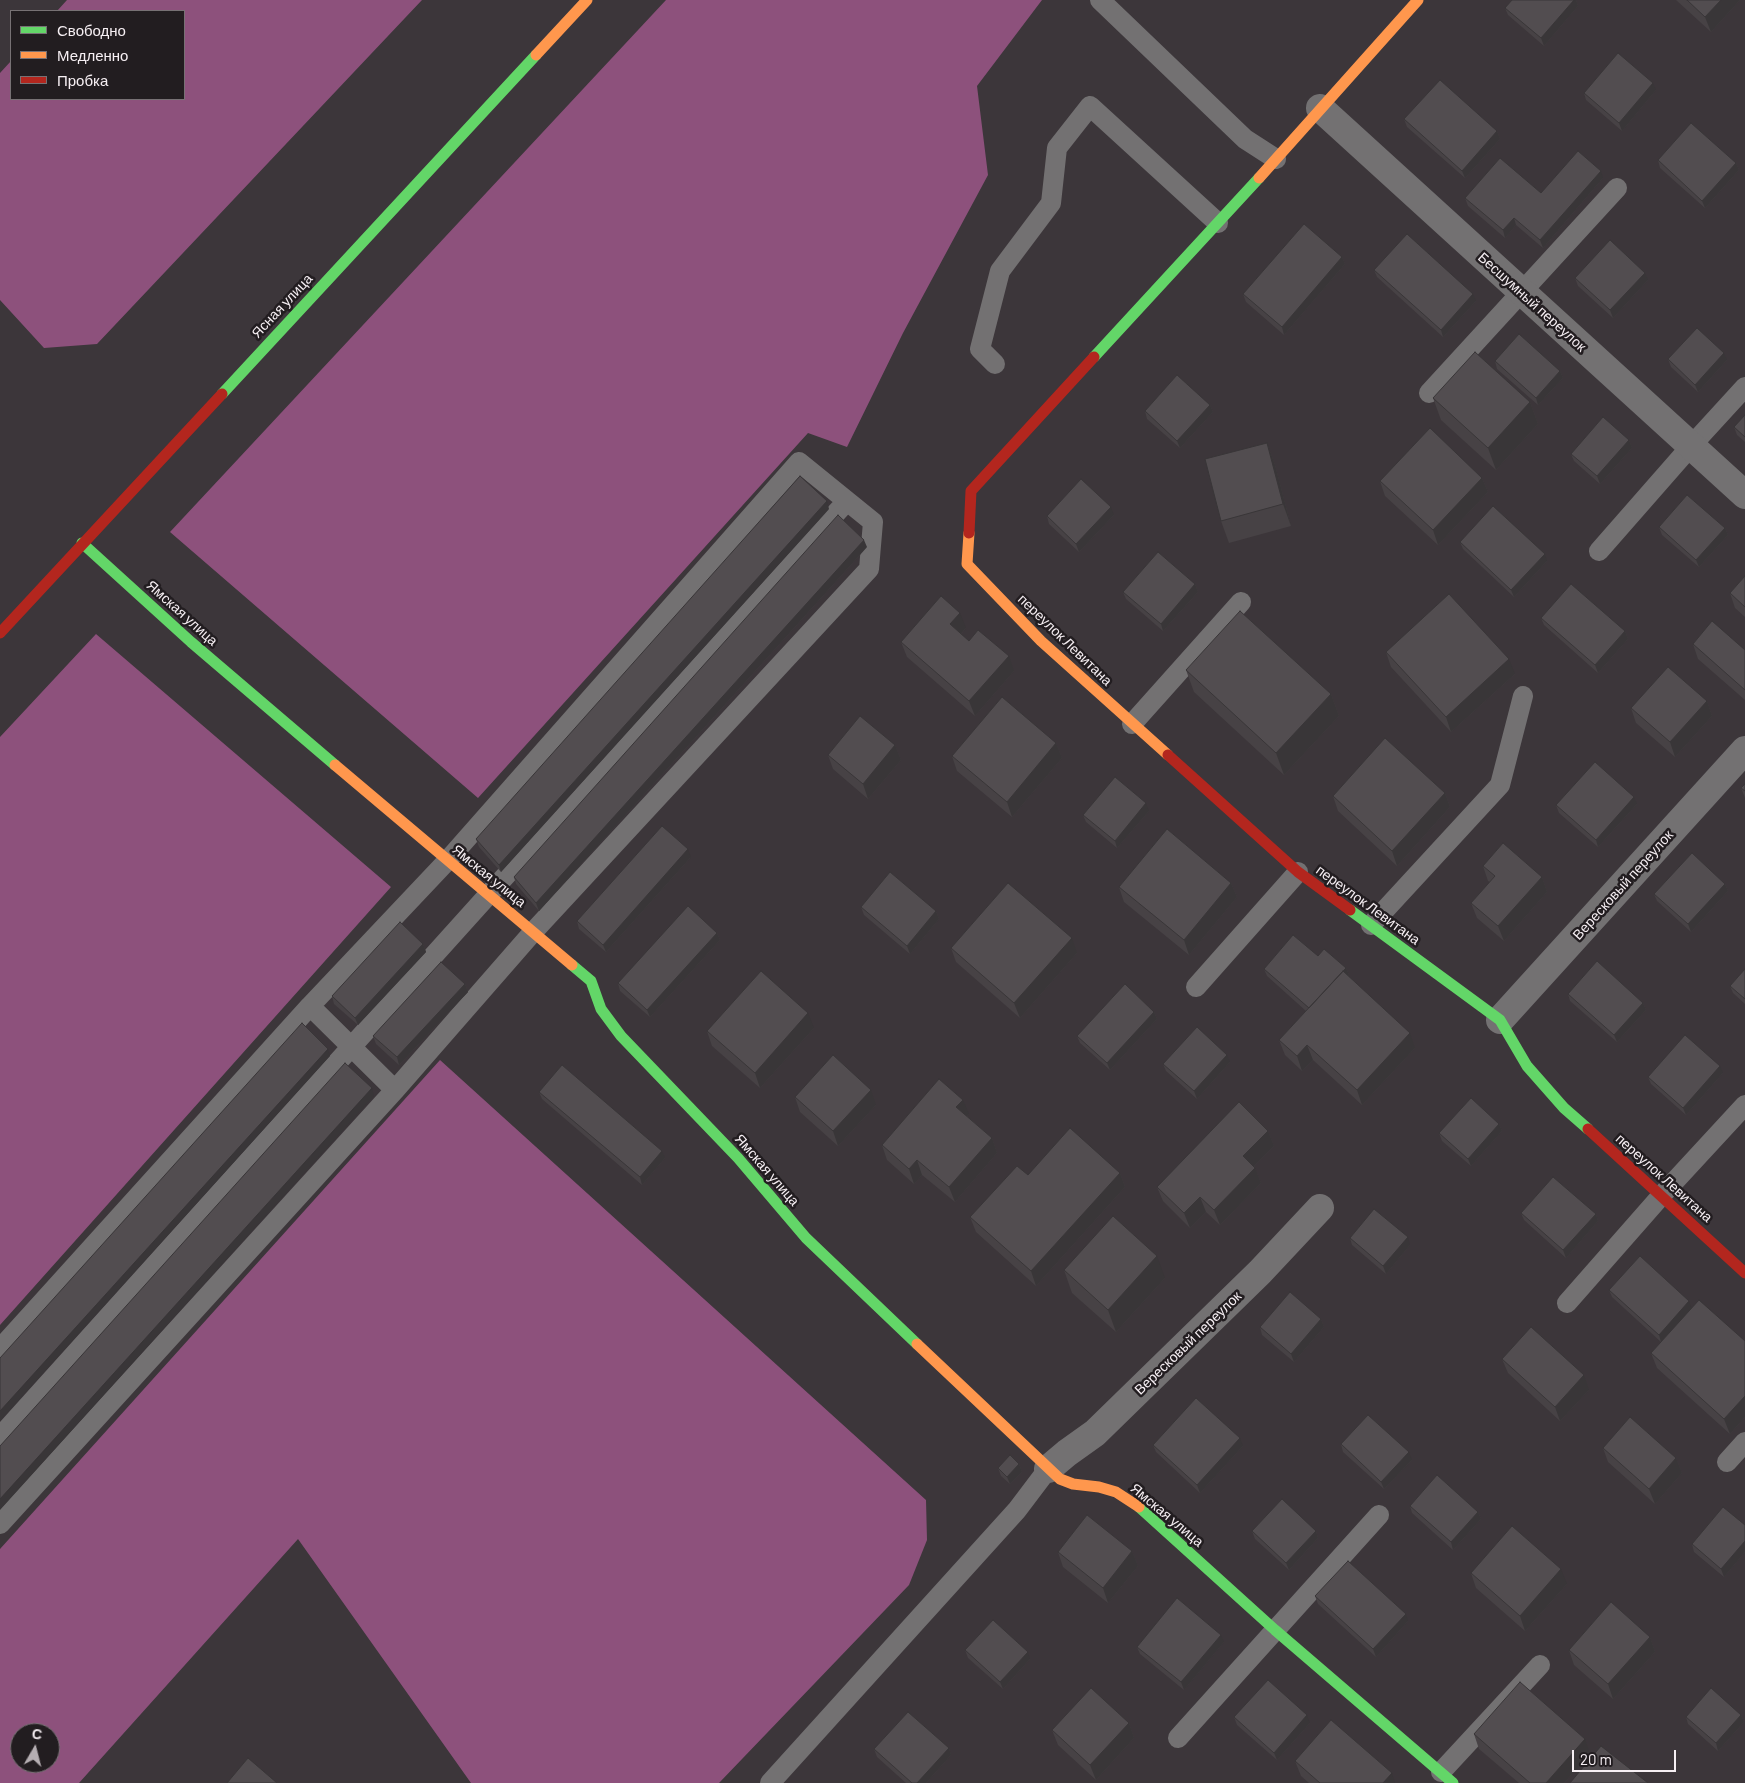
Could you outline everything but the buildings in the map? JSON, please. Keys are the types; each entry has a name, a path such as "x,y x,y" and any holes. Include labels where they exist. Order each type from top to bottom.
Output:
{"street":[{"name":"Ясная улица","path":"0,633 587,0"},
{"path":"1218,223 1418,0"},
{"name":"Бесшумный переулок","path":"1320,108 1745,495"},
{"name":"переулок Левитана","path":"1218,223 971,491 967,564 1041,641 1298,872 1500,1020 1527,1066 1564,1108 1745,1273"},
{"name":"Ямская улица","path":"82,543 191,642 447,861 489,894 591,981 601,1009 621,1036 738,1158 806,1238 1048,1469 1060,1479 1073,1484 1099,1487 1116,1492 1136,1504 1275,1630 1447,1778"},
{"name":"Вересковый переулок","path":"1500,1020 1745,750"},
{"name":"Вересковый переулок","path":"1048,1469 1067,1452 1095,1433 1260,1272 1320,1208"}],"lane":[{"path":"1100,0 1245,139 1276,159"},
{"path":"995,364 980,349 1000,271 1051,203 1057,148 1090,106 1218,223"},
{"path":"1429,393 1617,188"},
{"path":"1599,551 1745,387"},
{"path":"0,1349 310,1006 447,861 799,462 873,522 870,569 533,932 395,1090 0,1524"},
{"path":"0,1436 847,501"},
{"path":"1132,724 1241,602"},
{"path":"1371,925 1500,785 1523,696"},
{"path":"1196,988 1298,872"},
{"path":"310,1006 395,1090"},
{"path":"1567,1303 1661,1196 1745,1105"},
{"path":"1727,1462 1745,1442"},
{"path":"770,1783 1017,1510 1048,1469"},
{"path":"1178,1738 1379,1516"},
{"path":"1447,1778 1540,1665"}],"shaded area":[{"path":"67,0 422,0 97,344 44,348 0,300 0,73 10,62 10,100 185,100 185,10 58,10"},
{"path":"666,0 1042,0 977,86 988,175 903,333 847,447 808,433 478,798 170,532"},
{"path":"96,634 391,887 0,1325 0,737"},
{"path":"440,1060 926,1500 927,1540 909,1585 719,1783 471,1783 298,1539 79,1783 0,1783 0,1549"}],"traffic: fast":[{"path":"222,394 536,55"},
{"path":"1094,357 1259,178"},
{"path":"82,543 191,642 335,765"},
{"path":"1350,910 1500,1020 1527,1066 1564,1108 1588,1129"},
{"path":"572,965 591,981 601,1009 621,1036 738,1158 806,1238 917,1344"},
{"path":"1139,1507 1275,1630 1453,1783"}],"traffic: slow":[{"path":"536,55 587,0"},
{"path":"1259,178 1418,0"},
{"path":"969,533 967,564 1041,641 1168,755"},
{"path":"335,765 572,965"},
{"path":"917,1344 1060,1479 1073,1484 1099,1487 1116,1492 1139,1507"}],"traffic: jam":[{"path":"969,533 971,491 1094,357"},
{"path":"0,633 222,394"},
{"path":"1168,755 1298,872 1350,910"},
{"path":"1588,1129 1745,1273"}]}
